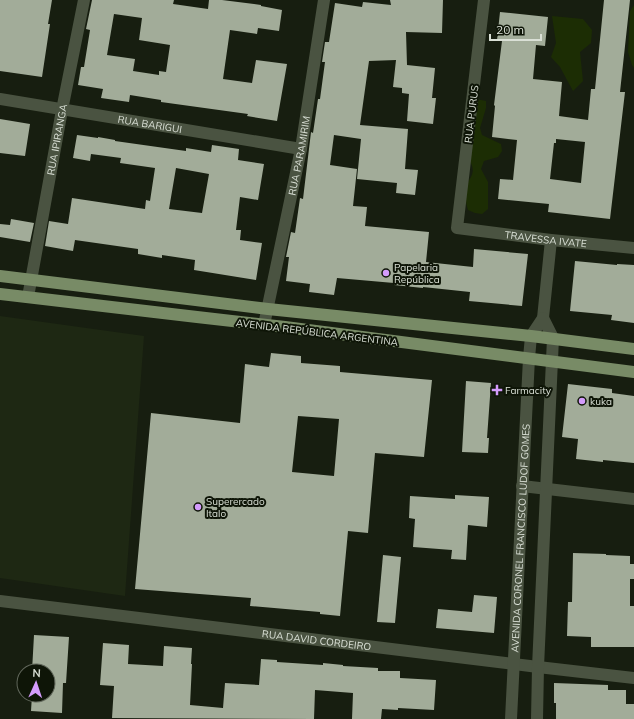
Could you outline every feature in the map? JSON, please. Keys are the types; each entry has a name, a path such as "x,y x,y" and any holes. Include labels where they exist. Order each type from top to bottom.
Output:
{"main road":[{"name":"AVENIDA REPÚBLICA ARGENTINA","path":"0,276 268,309 553,338 634,349"},
{"name":"AVENIDA REPÚBLICA ARGENTINA","path":"0,294 552,360 634,372"}],"street":[{"name":"RUA IPIRANGA","path":"28,297 62,110 84,0"},
{"name":"RUA PARAMIRIM","path":"264,325 301,149 324,0"},
{"name":"RUA PURUS","path":"457,228 484,0"},
{"name":"RUA BARIGUI","path":"0,99 301,149"},
{"name":"TRAVESSA IVATE","path":"457,228 551,240 634,248"},
{"path":"531,336 543,318 551,240"},
{"path":"537,719 553,338 543,318"},
{"name":"AVENIDA CORONEL FRANCISCO LUDOF GOMES","path":"511,719 531,336"},
{"path":"522,486 634,499"},
{"name":"RUA DAVID CORDEIRO","path":"0,601 634,678"}],"shaded area":[{"path":"0,316 144,336 125,596 0,578"}],"green space":[{"path":"634,5 634,68 628,52 630,11"},
{"path":"552,16 583,19 592,30 591,43 580,52 583,81 573,91 560,67 551,57 556,43"},
{"path":"476,99 486,101 486,108 480,128 482,135 501,144 502,151 498,157 484,161 481,169 488,182 488,209 482,214 468,210 466,202 466,188 473,173 470,161"}],"building":[{"path":"0,0 52,0 42,77 0,71"},
{"path":"92,0 174,0 173,4 208,9 209,0 222,0 261,5 282,10 279,31 258,28 257,34 230,30 223,79 252,83 256,60 287,64 277,121 247,116 248,114 161,102 161,100 130,95 129,102 101,98 103,89 78,85 81,67 84,67 90,30 86,29","holes":["114,14 142,18 139,40 170,45 166,72 159,71 159,75 133,71 135,59 107,55"]},
{"path":"390,0 443,0 442,33 406,32 407,65 435,68 432,98 436,98 433,124 407,121 409,94 402,93 402,88 393,87 396,60 369,61 360,125 408,129 405,169 418,170 415,195 396,193 397,183 357,179 361,139 334,135 330,165 357,169 353,206 367,207 365,226 429,232 426,262 473,267 474,249 528,254 522,306 469,301 470,292 394,285 394,283 337,278 334,295 309,292 310,284 286,281 289,257 286,257 291,232 295,233 300,198 303,199 311,132 313,133 318,99 320,99 325,62 322,62 325,42 329,42 335,3 362,7 363,2 391,5"},
{"path":"604,0 630,0 620,92 625,92 610,219 548,212 549,204 498,199 500,179 513,180 517,140 492,137 494,105 502,41 497,40 500,12 548,17 545,46 536,45 533,79 562,82 559,116 588,120 591,89 595,89","holes":["556,139 585,142 581,183 550,179 554,143 556,143"]},
{"path":"0,119 30,124 25,156 0,153"},
{"path":"77,135 186,151 186,148 211,152 212,145 239,149 238,160 264,164 258,200 240,197 236,230 241,230 240,240 262,243 256,280 194,270 195,260 162,255 162,258 138,254 138,249 75,240 73,251 45,246 49,221 68,224 72,198 145,209 146,200 150,201 155,168 120,163 121,158 91,154 90,161 73,158","holes":["176,168 209,174 202,213 169,209"]},
{"path":"11,219 34,223 30,242 0,237 0,224 10,225"},
{"path":"575,261 634,265 634,323 611,320 612,315 570,311"},
{"path":"271,353 301,356 301,363 340,366 340,372 432,380 424,457 375,453 368,533 348,531 340,616 320,614 320,612 250,606 251,598 135,589 151,413 240,423 245,364 269,367","holes":["298,416 339,419 334,476 292,472"]},
{"path":"466,381 491,383 487,438 489,438 488,453 462,452"},
{"path":"568,384 612,389 612,393 634,396 634,463 576,459 578,439 562,437"},
{"path":"455,495 489,497 487,527 468,525 466,560 451,559 452,550 413,547 415,519 409,518 410,496 455,499"},
{"path":"573,553 630,556 630,564 634,564 634,579 630,579 630,606 634,606 634,647 591,647 591,637 567,636 568,602 572,602"},
{"path":"383,555 401,557 395,623 377,622"},
{"path":"474,595 497,597 494,633 436,628 438,609 472,612"},
{"path":"34,635 69,637 66,683 63,683 62,713 31,711 32,703 56,703 56,663 32,663"},
{"path":"103,643 129,645 128,664 163,666 164,646 192,648 190,705 223,708 225,683 259,685 261,659 277,660 277,662 323,665 323,663 378,668 378,671 400,671 400,678 436,680 434,710 398,708 398,710 382,709 381,719 352,719 353,693 315,690 314,719 112,718 114,686 100,685"},
{"path":"554,683 608,685 608,690 626,690 626,704 634,704 634,719 556,719"}],"place":[{"name":"Papelaria República","path":"386,273"},
{"name":"Farmacity","path":"497,390"},
{"name":"kuka","path":"582,401"},
{"name":"Superercado Italo","path":"198,507"}]}
